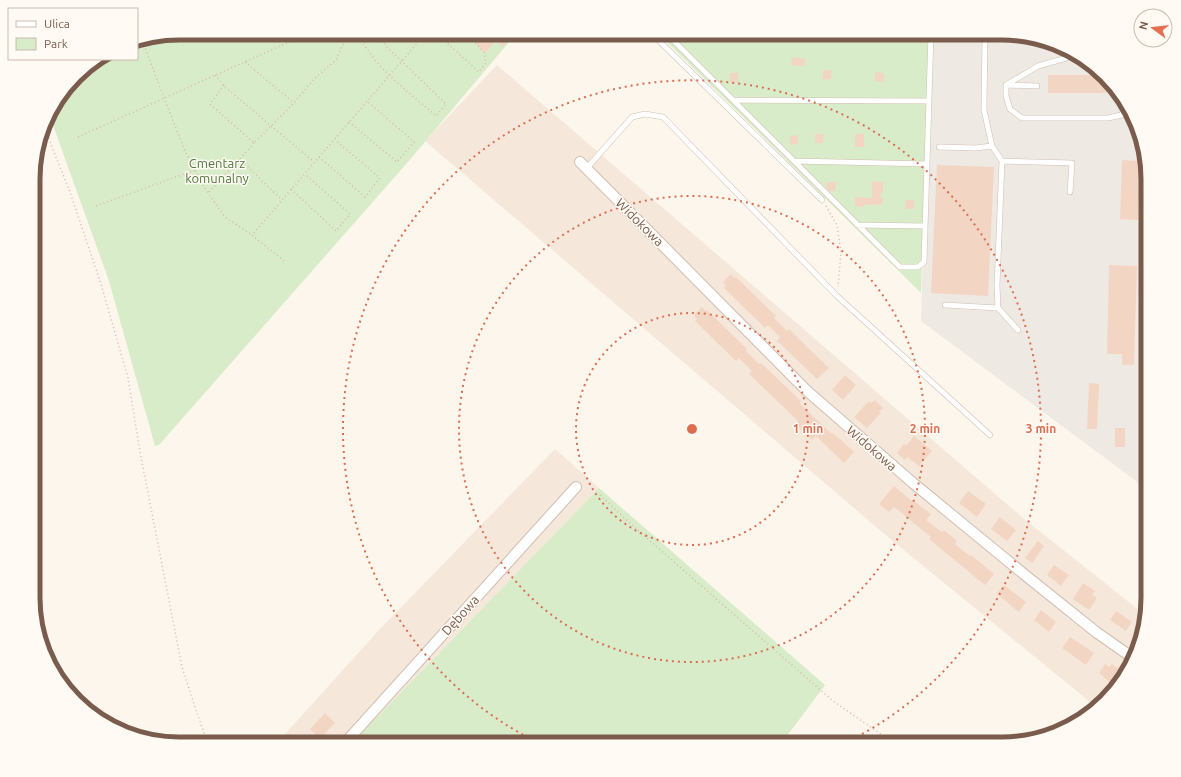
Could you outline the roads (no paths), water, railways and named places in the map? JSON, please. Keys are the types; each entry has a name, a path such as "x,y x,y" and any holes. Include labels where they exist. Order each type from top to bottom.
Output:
{"street":[{"name":"Widokowa","path":"584,165 806,390 913,483 1025,575 1096,632 1129,655"},
{"name":"Dębowa","path":"350,737 576,487"}],"lane":[{"path":"658,40 822,200"},
{"path":"672,40 900,267 918,267 924,262 931,40"},
{"path":"985,40 984,110 992,146 1002,161 997,285 998,308 1018,330"},
{"path":"1006,85 1038,66 1069,57"},
{"path":"1006,85 1037,86"},
{"path":"1006,85 1006,96 1010,109 1022,118 1108,118 1122,116 1123,112"},
{"path":"733,100 929,101"},
{"path":"584,165 632,118 646,114 663,118 837,296 990,436"},
{"path":"939,147 976,148 992,146"},
{"path":"794,161 927,164"},
{"path":"1002,161 1072,163 1070,192"},
{"path":"857,225 925,226"},
{"path":"945,305 998,308"}],"park label":[{"name":"Cmentarz komunalny","path":"217,170"}]}
